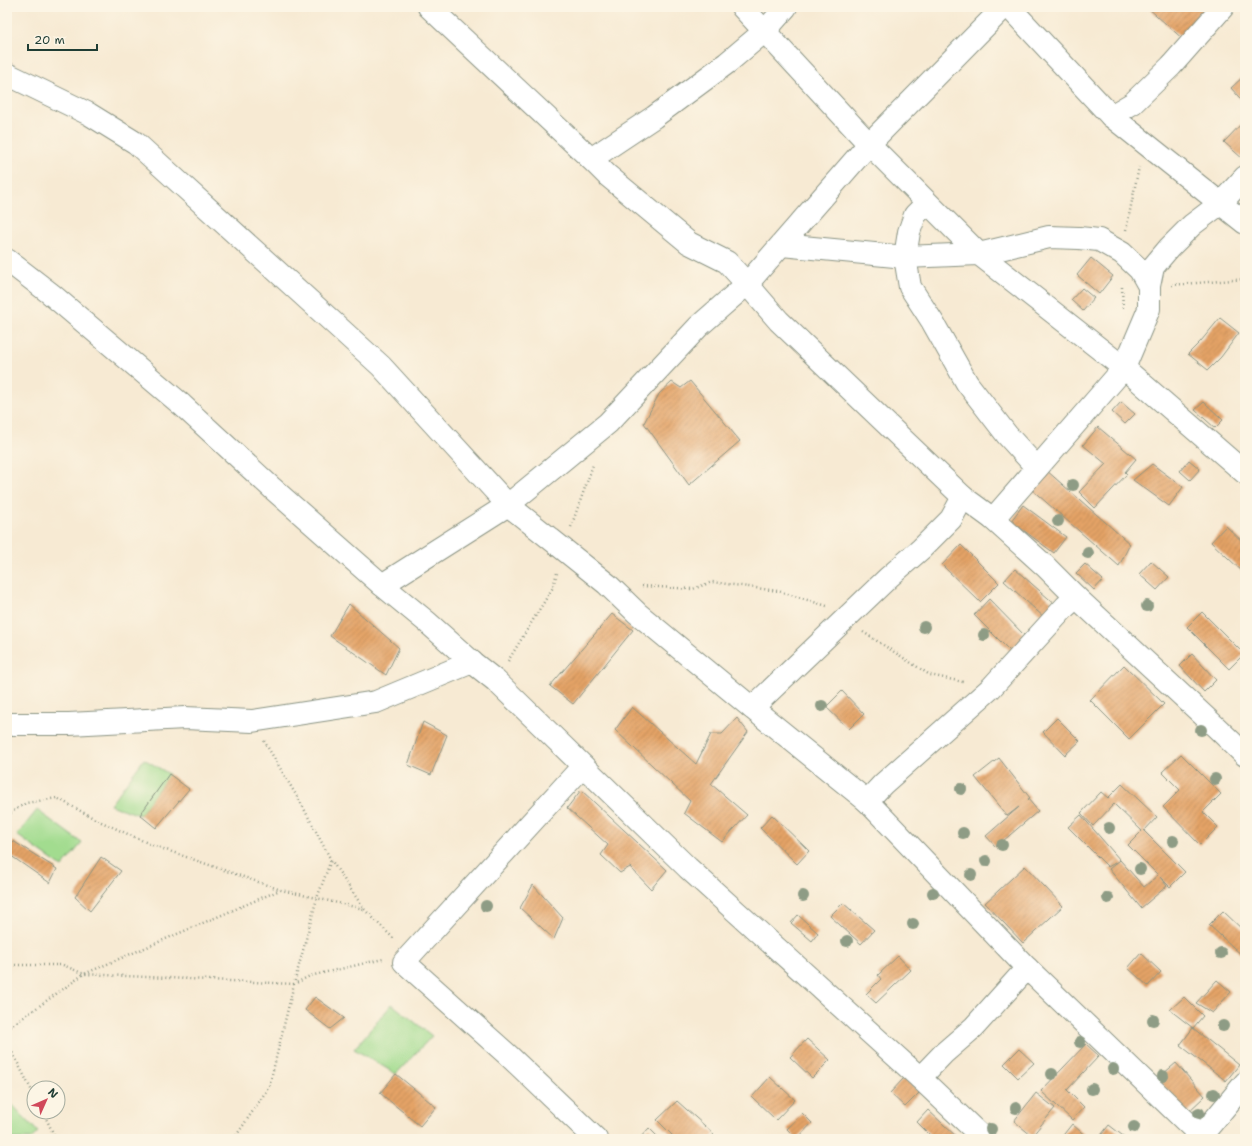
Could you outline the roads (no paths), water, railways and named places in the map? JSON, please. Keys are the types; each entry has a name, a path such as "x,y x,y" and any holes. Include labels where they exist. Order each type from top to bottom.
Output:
{"street":[{"path":"429,7 591,159 607,176 689,242 727,262 779,321 964,497 993,519 1045,566 1076,597 1245,755"},
{"path":"742,7 869,144 979,254 1124,368 1245,473"},
{"path":"591,159 654,117 727,63 765,31 786,7"},
{"path":"382,586 508,505 608,423 699,326 747,284 869,144 1004,7"},
{"path":"1009,7 1111,116 1245,223"},
{"path":"1111,116 1133,103 1171,66 1223,7"},
{"path":"7,74 89,114 136,143 382,366 508,505 608,584 637,613 867,801 1027,968 1201,1138 1245,1083"},
{"path":"993,519 1124,368 1149,309 1149,286 1153,267 1169,248 1192,225 1221,203 1245,177"},
{"path":"927,203 915,215 908,232 905,258 910,287 932,321 967,383 1007,435 1037,468"},
{"path":"782,244 905,258 979,254 1049,237 1099,240 1122,253 1140,270 1149,286"},
{"path":"7,260 51,294 182,405 382,586 496,681 688,868 920,1078 984,1139"},
{"path":"752,708 889,577 921,549 951,519 964,497"},
{"path":"867,801 883,784 990,688 1076,597"},
{"path":"7,724 69,724 184,718 252,721 376,702 472,662"},
{"path":"583,766 404,962 509,1056 596,1139"},
{"path":"920,1078 944,1053 974,1026 1027,968"}]}
